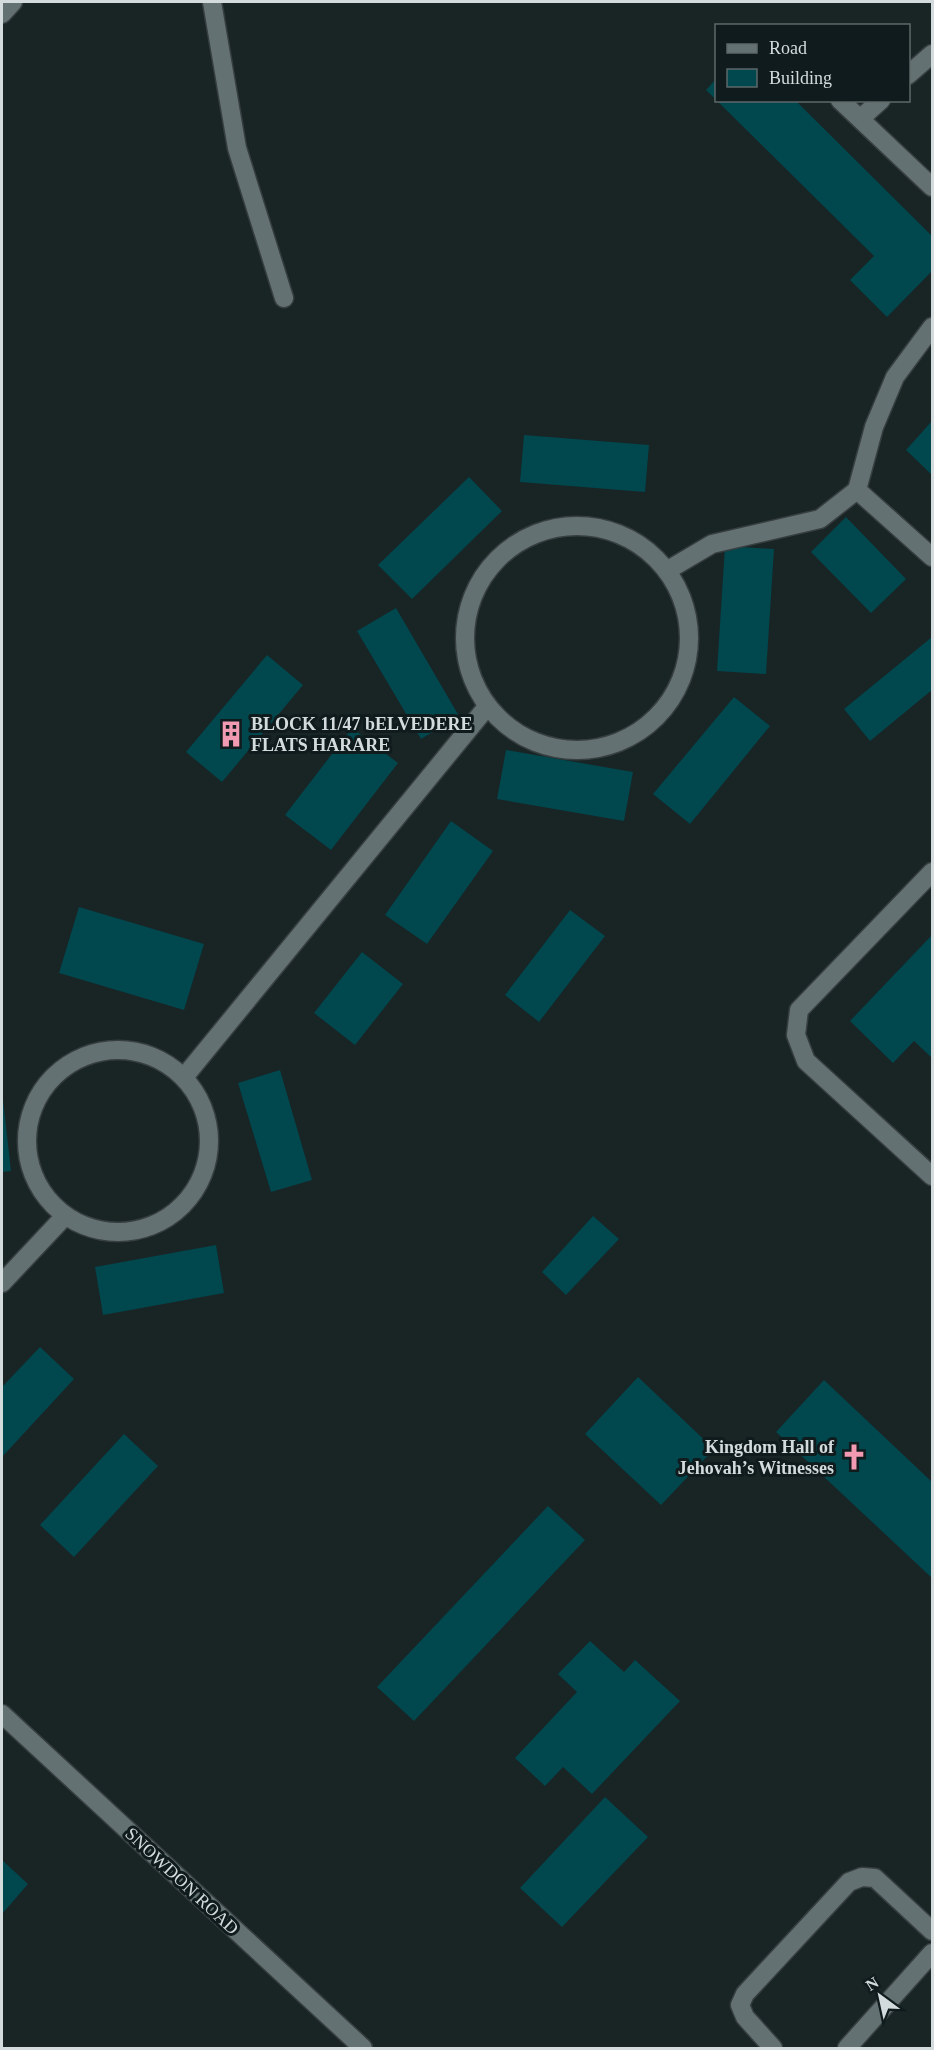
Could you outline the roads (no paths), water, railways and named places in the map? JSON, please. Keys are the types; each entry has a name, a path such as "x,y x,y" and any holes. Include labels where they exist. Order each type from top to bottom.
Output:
{"street":[{"path":"2,14 13,2"},
{"path":"212,2 237,148 284,298"},
{"path":"910,74 933,54"},
{"path":"842,102 933,187"},
{"path":"861,118 878,102"},
{"path":"668,570 712,544 820,519 857,490 874,427 895,377 933,327"},
{"path":"857,490 933,557"},
{"path":"563,525 622,534 668,570 690,624 682,682 646,729 590,752 532,744 486,708 464,653 472,594 508,548 563,525"},
{"path":"185,1076 486,708"},
{"path":"933,872 799,1010 796,1035 806,1061 933,1176"},
{"path":"141,1051 185,1076 210,1125 204,1179 168,1220 116,1234 64,1217 32,1178 27,1127 48,1081 90,1053 141,1051"},
{"path":"2,1283 64,1217"},
{"name":"SNOWDON ROAD","path":"2,1714 363,2049"},
{"path":"773,2049 744,2017 740,2005 745,1994 849,1882 862,1877 875,1878 933,1931"},
{"path":"847,2049 933,1953"}],"place":[{"name":"BLOCK 11/47 bELVEDERE FLATS HARARE","path":"231,734"},
{"name":"Kingdom Hall of Jehovah’s Witnesses","path":"854,1457"}]}
